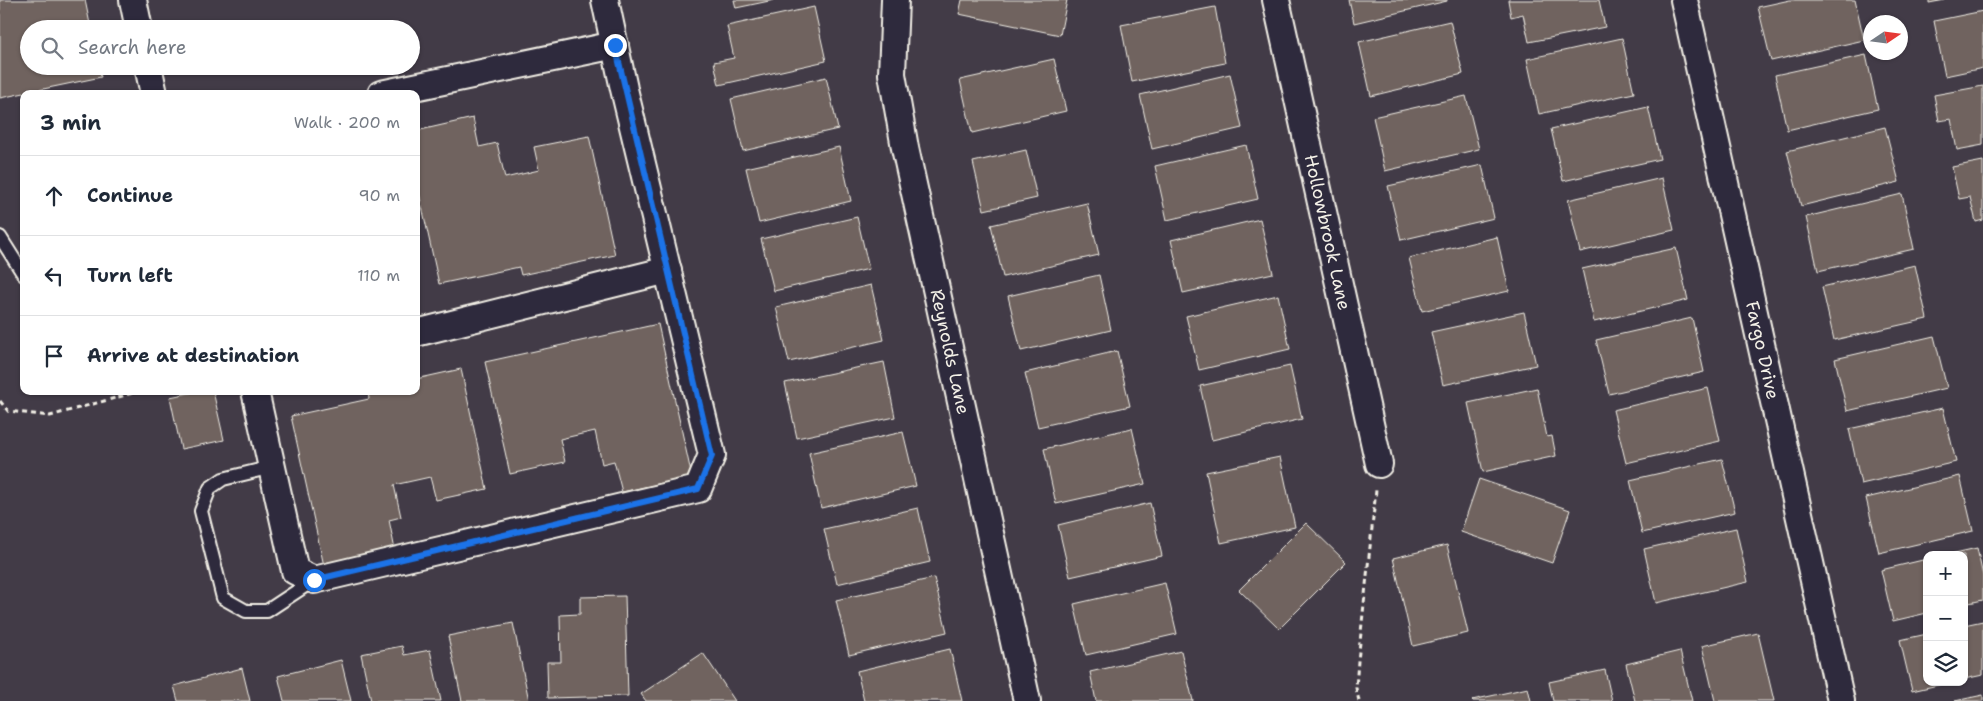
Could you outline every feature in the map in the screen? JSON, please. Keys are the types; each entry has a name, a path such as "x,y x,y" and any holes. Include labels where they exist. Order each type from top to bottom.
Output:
{"street":[{"path":"133,0 137,20"},
{"path":"256,395 296,572 314,580 698,489 712,456 605,0"},
{"name":"Reynolds Lane","path":"894,0 892,74 905,148 1028,701"},
{"name":"Hollowbrook Lane","path":"1276,0 1379,464"},
{"name":"Fargo Drive","path":"1684,0 1842,701"},
{"path":"400,90 615,45"},
{"path":"150,75 153,90"},
{"path":"420,332 668,270"}],"lane":[{"path":"0,237 20,269"},
{"path":"272,467 223,478 210,488 201,512 224,598 246,611 267,611 314,580"}],"path":[{"path":"0,401 8,411 50,416 126,395"},
{"path":"1359,701 1356,688 1358,661 1379,464"}],"building":[{"path":"0,0 85,0 89,20 20,20 20,75 100,75 101,77 38,90 20,90 20,94 0,98"},
{"path":"734,0 774,0 736,8"},
{"path":"962,0 1067,0 1060,35 959,14"},
{"path":"1349,0 1447,0 1447,1 1354,23"},
{"path":"1508,0 1599,0 1605,27 1529,42 1523,14 1511,17"},
{"path":"1790,0 1855,0 1863,40 1771,61 1758,7"},
{"path":"1929,0 1945,0 1929,3"},
{"path":"814,7 826,61 719,85 714,62 734,58 727,26"},
{"path":"1215,7 1225,63 1132,82 1121,25"},
{"path":"1983,11 1983,68 1945,76 1934,21"},
{"path":"1450,21 1463,74 1371,96 1359,42"},
{"path":"1622,38 1634,93 1539,114 1527,59"},
{"path":"1863,56 1863,60 1867,60 1878,109 1787,130 1775,75"},
{"path":"1054,59 1066,111 972,133 960,80"},
{"path":"1230,74 1242,128 1152,149 1140,95"},
{"path":"826,77 838,129 743,151 731,99"},
{"path":"1983,86 1983,145 1957,150 1951,119 1939,121 1934,95"},
{"path":"1466,96 1479,149 1385,171 1373,117"},
{"path":"1648,107 1660,159 1563,181 1551,129"},
{"path":"473,118 479,147 497,143 505,178 539,170 534,147 589,136 615,255 521,275 519,267 439,284 420,197 420,130"},
{"path":"1885,127 1899,182 1801,206 1787,151"},
{"path":"1246,145 1258,199 1167,220 1155,166"},
{"path":"839,147 851,201 759,223 746,168"},
{"path":"1026,150 1037,198 984,210 973,162"},
{"path":"1983,161 1983,220 1976,222 1970,197 1959,199 1952,167"},
{"path":"1482,165 1494,218 1401,240 1388,186"},
{"path":"1662,178 1674,230 1580,252 1568,200"},
{"path":"1902,194 1914,249 1818,271 1806,217"},
{"path":"1087,203 1099,255 1003,277 991,225"},
{"path":"857,217 869,269 774,291 761,239"},
{"path":"1260,219 1273,273 1183,293 1171,240"},
{"path":"1497,237 1509,291 1422,311 1409,258"},
{"path":"1676,248 1688,300 1594,322 1582,269"},
{"path":"1915,265 1927,319 1834,340 1822,287"},
{"path":"1099,275 1111,330 1021,351 1008,296"},
{"path":"871,285 884,340 789,362 776,307"},
{"path":"1278,295 1290,349 1199,370 1186,316"},
{"path":"1524,312 1536,365 1443,385 1431,332"},
{"path":"1692,318 1704,372 1609,394 1596,340"},
{"path":"658,324 692,477 622,492 614,461 602,464 595,431 560,439 565,462 510,474 485,362"},
{"path":"1934,336 1947,388 1847,411 1835,359"},
{"path":"1117,351 1130,406 1038,427 1025,373"},
{"path":"884,362 895,417 797,438 785,383"},
{"path":"1290,366 1302,419 1212,440 1200,386"},
{"path":"461,369 487,489 436,500 430,477 394,485 401,517 389,520 395,550 324,566 291,416 369,399 368,395 420,395 420,378"},
{"path":"1537,388 1547,437 1552,436 1556,456 1483,472 1468,403"},
{"path":"1708,388 1720,441 1626,463 1613,410"},
{"path":"180,395 214,395 224,440 181,449 170,397"},
{"path":"1943,408 1956,462 1861,484 1849,429"},
{"path":"1132,428 1145,484 1056,504 1044,449"},
{"path":"903,432 916,486 821,508 809,453"},
{"path":"1280,457 1295,527 1221,543 1206,472"},
{"path":"1722,459 1735,512 1642,533 1630,480"},
{"path":"1960,476 1973,531 1879,553 1866,498"},
{"path":"1479,479 1570,510 1552,563 1461,532"},
{"path":"1150,503 1162,556 1070,577 1058,525"},
{"path":"918,508 930,562 837,584 824,529"},
{"path":"1306,523 1346,562 1279,629 1239,590"},
{"path":"1736,528 1748,582 1656,603 1644,549"},
{"path":"1447,545 1468,633 1413,646 1393,558"},
{"path":"1977,548 1983,576 1983,600 1968,603 1968,551 1964,551"},
{"path":"1923,560 1923,614 1893,621 1881,570"},
{"path":"934,578 947,632 849,655 836,600"},
{"path":"1165,583 1177,634 1086,655 1074,604"},
{"path":"625,596 628,696 548,698 547,662 561,662 560,615 580,614 580,597"},
{"path":"1983,621 1983,675 1968,678 1968,641 1968,624"},
{"path":"513,623 529,701 462,701 448,636"},
{"path":"1758,633 1774,701 1715,701 1702,646"},
{"path":"1923,635 1923,686 1934,686 1912,691 1900,640"},
{"path":"402,646 404,655 430,650 441,701 371,701 361,654"},
{"path":"950,649 962,701 864,701 857,671"},
{"path":"1181,651 1193,701 1096,701 1090,672"},
{"path":"1680,651 1692,701 1635,701 1626,664"},
{"path":"703,653 735,701 646,701 641,694"},
{"path":"341,660 351,701 284,701 278,676"},
{"path":"242,668 250,701 178,701 174,686"},
{"path":"1605,670 1612,701 1553,701 1549,682"},
{"path":"1528,688 1531,701 1472,700"},
{"path":"1983,695 1983,701 1955,701"}],"route":[{"path":"314,580 698,489 712,456 615,45"}]}
